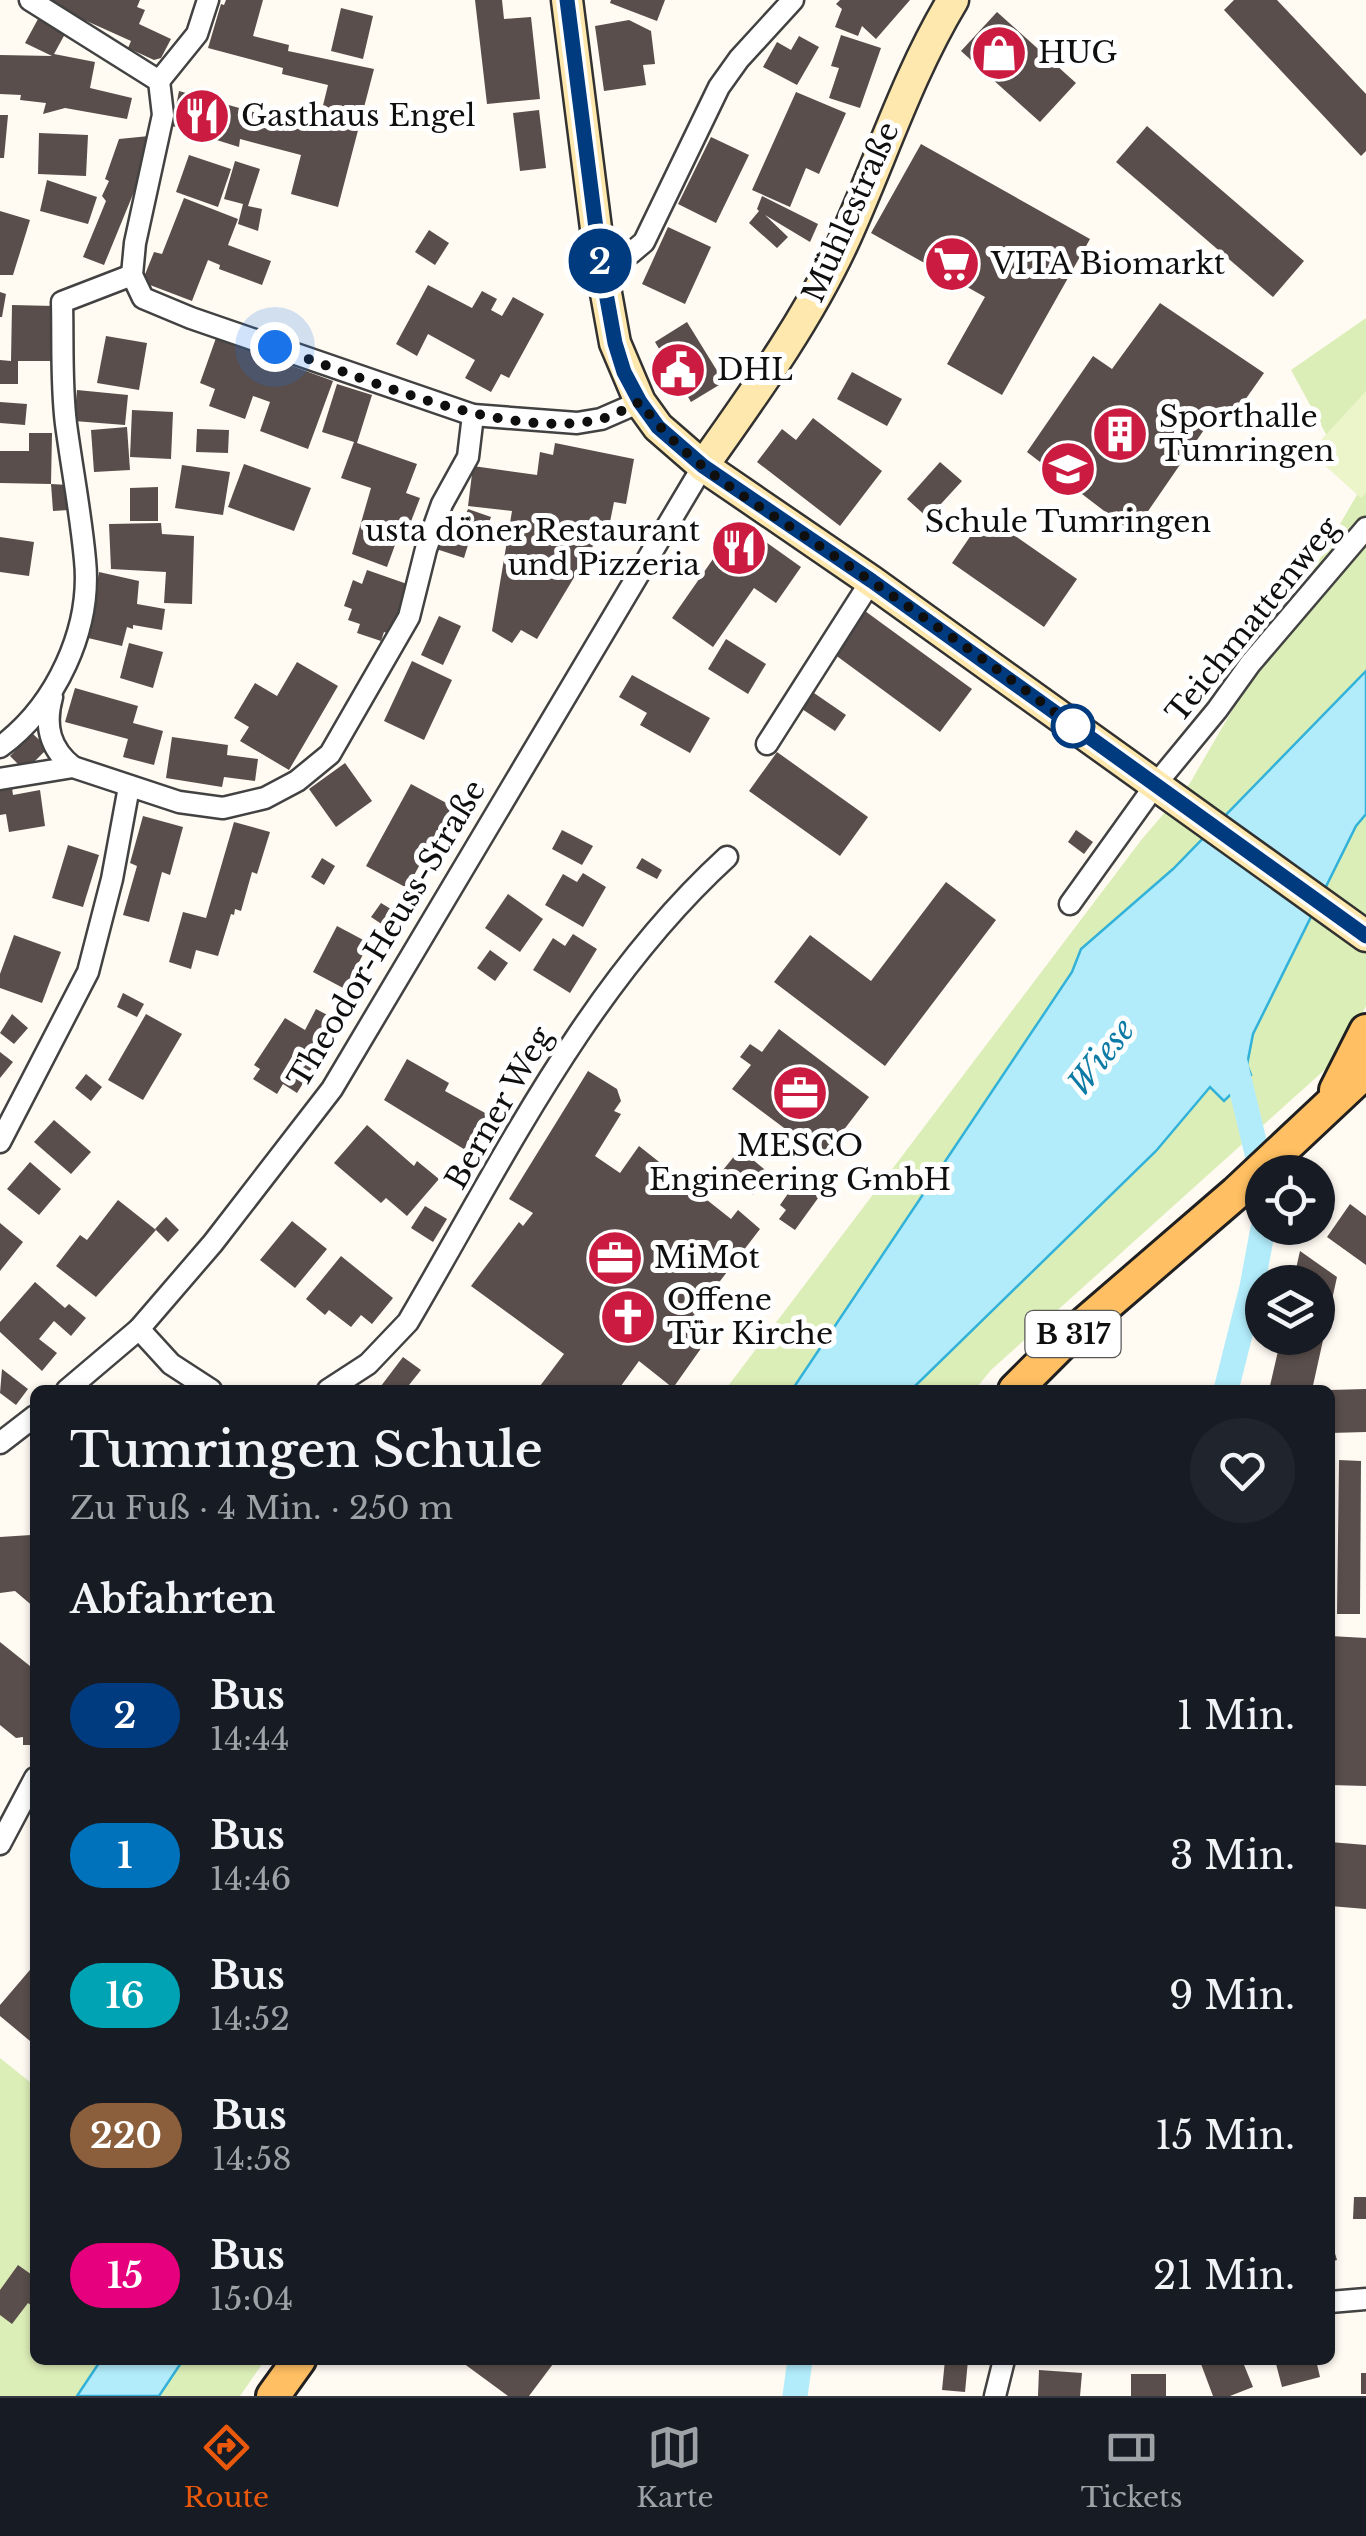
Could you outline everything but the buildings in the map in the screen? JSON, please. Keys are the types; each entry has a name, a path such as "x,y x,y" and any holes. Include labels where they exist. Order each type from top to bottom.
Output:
{"main road":[{"name":"B 317","path":"1020,1385 1076,1331 1352,1088 1366,1031"},
{"path":"273,2396 295,2365"}],"street":[{"path":"30,0 159,81"},
{"path":"208,0 197,34 159,81 163,115 135,243 132,275 144,298 190,318 472,415 578,423 601,420 640,402"},
{"path":"567,0 613,257 615,343 624,372 658,427 703,466 872,581 1366,936"},
{"path":"613,257 644,242 718,88 793,0"},
{"name":"Mühlestraße","path":"703,466 797,328 833,262 902,98 953,0"},
{"path":"0,746 36,712 55,685 75,645 85,591 85,560 65,417 62,302 132,275"},
{"path":"55,685 47,714 50,735 58,755 73,767 179,802 223,808 265,798 297,781 330,754 409,617 442,504 468,458 472,415"},
{"name":"Theodor-Heuss-Straße","path":"74,1385 139,1329 213,1243 332,1089 703,466"},
{"name":"Teichmattenweg","path":"1070,904 1163,789 1186,750 1250,664 1366,528"},
{"path":"767,744 872,581"},
{"path":"0,779 73,767"},
{"path":"0,1142 88,972 130,788"},
{"name":"Berner Weg","path":"336,1385 368,1364 408,1322 586,1018 650,935 727,857"},
{"path":"139,1329 171,1364 203,1385"},
{"path":"0,1442 30,1420"},
{"path":"0,1844 30,1787"},
{"path":"1335,2302 1366,2299"},
{"path":"995,2396 1003,2365"}],"green space":[{"path":"1366,318 1366,671 1173,869 1081,949 1072,972 795,1385 729,1385 1142,839 1190,783 1358,493 1291,370"},
{"path":"1366,391 1366,493 1361,498 1310,452"},
{"path":"1366,814 1366,1006 1340,1056 979,1385 916,1385 1156,1151 1211,1087 1247,1065 1253,1034 1356,825"},
{"path":"0,2058 30,2082 30,2365 98,2365 77,2396 0,2396"},
{"path":"180,2365 262,2365 240,2396 159,2396"}],"water":[{"name":"Wiese","path":"1366,671 1366,814 1356,826 1253,1034 1247,1065 1251,1075 1224,1101 1210,1087 1156,1151 916,1385 795,1385 1072,972 1081,949 1173,869"},
{"path":"98,2365 180,2365 159,2396 77,2396"}],"waterway":[{"path":"1233,1054 1257,1155"},
{"path":"1227,1385 1260,1245"},
{"path":"795,2396 799,2365"}],"bus line":[{"name":"2","path":"567,0 600,260 615,343 624,372 658,427 703,466 872,581 1366,936"}],"place":[{"name":"HUG","path":"999,53"},
{"name":"Gasthaus Engel","path":"202,116"},
{"name":"VITA Biomarkt","path":"952,264"},
{"name":"DHL","path":"678,370"},
{"name":"Sporthalle Tumringen","path":"1120,434"},
{"name":"Schule Tumringen","path":"1068,469"},
{"name":"usta döner Restaurant und Pizzeria","path":"739,548"},
{"name":"MESCO Engineering GmbH","path":"800,1093"},
{"name":"MiMot","path":"615,1258"},
{"name":"Offene Tür Kirche","path":"628,1317"}],"route":[{"path":"275,347 472,415 578,423 601,420 640,402 658,427 703,466 872,581 1073,726"}]}
